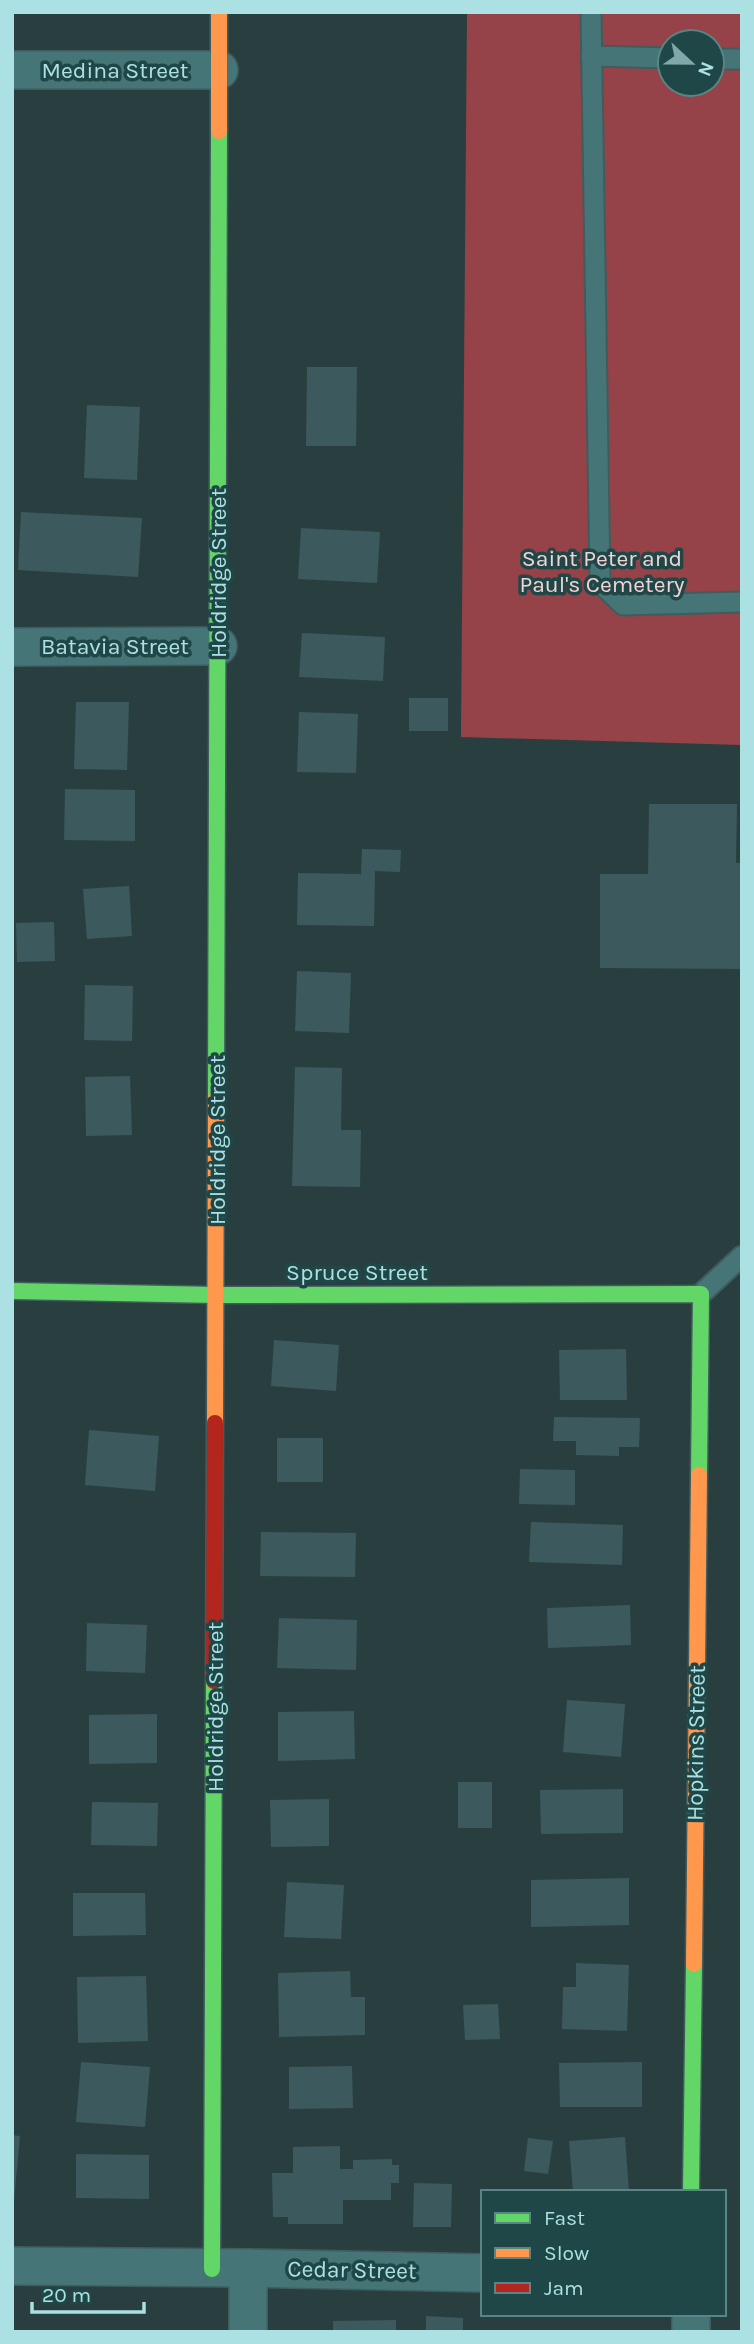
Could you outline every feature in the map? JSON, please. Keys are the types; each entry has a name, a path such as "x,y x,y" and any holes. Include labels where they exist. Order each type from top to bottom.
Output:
{"street":[{"name":"Holdridge Street","path":"212,2269 219,12"},
{"name":"Medina Street","path":"12,71 219,70"},
{"name":"Batavia Street","path":"12,647 218,646"},
{"name":"Spruce Street","path":"12,1291 216,1295 701,1294"},
{"name":"Hopkins Street","path":"691,2190 701,1294"},
{"name":"Cedar Street","path":"12,2266 481,2273"},
{"path":"248,2268 248,2332"}],"lane":[{"path":"591,12 600,583 623,605 742,602"},
{"path":"591,56 656,58"},
{"path":"701,1294 742,1256"}],"green space":[{"name":"Saint Peter and Paul's Cemetery","path":"467,12 742,12 742,745 461,737"}],"building":[{"path":"307,367 357,367 356,446 306,446"},
{"path":"87,405 140,407 137,480 84,478"},
{"path":"21,512 142,518 138,577 18,570"},
{"path":"301,528 380,532 377,583 298,579"},
{"path":"302,633 385,637 383,681 299,677"},
{"path":"409,698 448,698 448,731 409,731"},
{"path":"76,702 129,702 127,770 74,769"},
{"path":"299,712 358,714 356,773 297,772"},
{"path":"65,789 135,790 135,841 64,840"},
{"path":"649,804 737,804 736,863 742,863 742,969 600,968 600,874 648,874"},
{"path":"362,849 401,850 400,872 375,871 374,926 297,925 298,873 361,874"},
{"path":"129,886 132,936 87,939 83,889"},
{"path":"54,922 55,961 17,962 16,923"},
{"path":"297,971 351,973 349,1033 295,1031"},
{"path":"85,985 133,986 132,1041 84,1040"},
{"path":"295,1067 342,1068 341,1130 361,1130 360,1187 292,1186"},
{"path":"130,1076 132,1135 86,1136 85,1077"},
{"path":"274,1340 339,1345 336,1391 271,1386"},
{"path":"626,1349 627,1400 560,1400 559,1350"},
{"path":"554,1417 640,1418 639,1447 619,1447 619,1456 576,1455 576,1441 553,1441"},
{"path":"89,1430 159,1436 155,1491 85,1485"},
{"path":"277,1438 323,1438 323,1482 277,1482"},
{"path":"520,1469 575,1470 575,1505 519,1504"},
{"path":"531,1522 623,1525 622,1565 529,1562"},
{"path":"261,1532 356,1533 355,1577 260,1576"},
{"path":"630,1605 631,1645 548,1648 547,1608"},
{"path":"279,1618 357,1620 356,1670 277,1668"},
{"path":"87,1623 147,1625 145,1673 86,1671"},
{"path":"567,1700 625,1704 621,1757 563,1752"},
{"path":"354,1711 355,1759 278,1761 278,1712"},
{"path":"157,1714 157,1763 89,1764 89,1715"},
{"path":"458,1782 492,1782 492,1828 458,1828"},
{"path":"623,1789 623,1833 541,1834 540,1790"},
{"path":"329,1799 329,1846 271,1847 270,1800"},
{"path":"92,1802 158,1803 157,1846 91,1845"},
{"path":"629,1878 629,1925 531,1927 531,1880"},
{"path":"287,1882 344,1885 341,1939 284,1937"},
{"path":"73,1893 145,1893 146,1935 73,1936"},
{"path":"576,1963 629,1965 627,2031 562,2029 563,1987 576,1987"},
{"path":"350,1971 351,1997 365,1997 365,2035 279,2037 278,1973"},
{"path":"146,1976 148,2041 78,2043 77,1977"},
{"path":"498,2004 500,2039 465,2040 463,2005"},
{"path":"81,2062 150,2067 145,2127 76,2122"},
{"path":"642,2062 642,2107 560,2107 559,2063"},
{"path":"352,2066 353,2108 289,2109 289,2067"},
{"path":"12,2135 20,2136 14,2201 12,2201"},
{"path":"625,2137 629,2190 573,2190 569,2141"},
{"path":"528,2138 553,2141 548,2174 524,2171"},
{"path":"340,2146 340,2169 353,2169 353,2160 392,2159 392,2165 399,2165 399,2183 391,2183 391,2200 343,2200 343,2224 288,2224 288,2217 273,2217 272,2173 293,2173 293,2147"},
{"path":"76,2154 149,2155 149,2199 76,2198"},
{"path":"414,2183 452,2184 451,2227 413,2227"},
{"path":"426,2316 463,2318 463,2332 426,2332"},
{"path":"396,2320 396,2332 333,2332 333,2321"}],"traffic: fast":[{"path":"216,1098 219,131"},
{"path":"12,1291 217,1295 701,1294 699,1475"},
{"path":"212,2269 214,1681"},
{"path":"691,2190 694,1964"}],"traffic: slow":[{"path":"219,12 219,131"},
{"path":"215,1423 216,1098"},
{"path":"694,1964 699,1475"}],"traffic: jam":[{"path":"214,1681 215,1423"}]}
